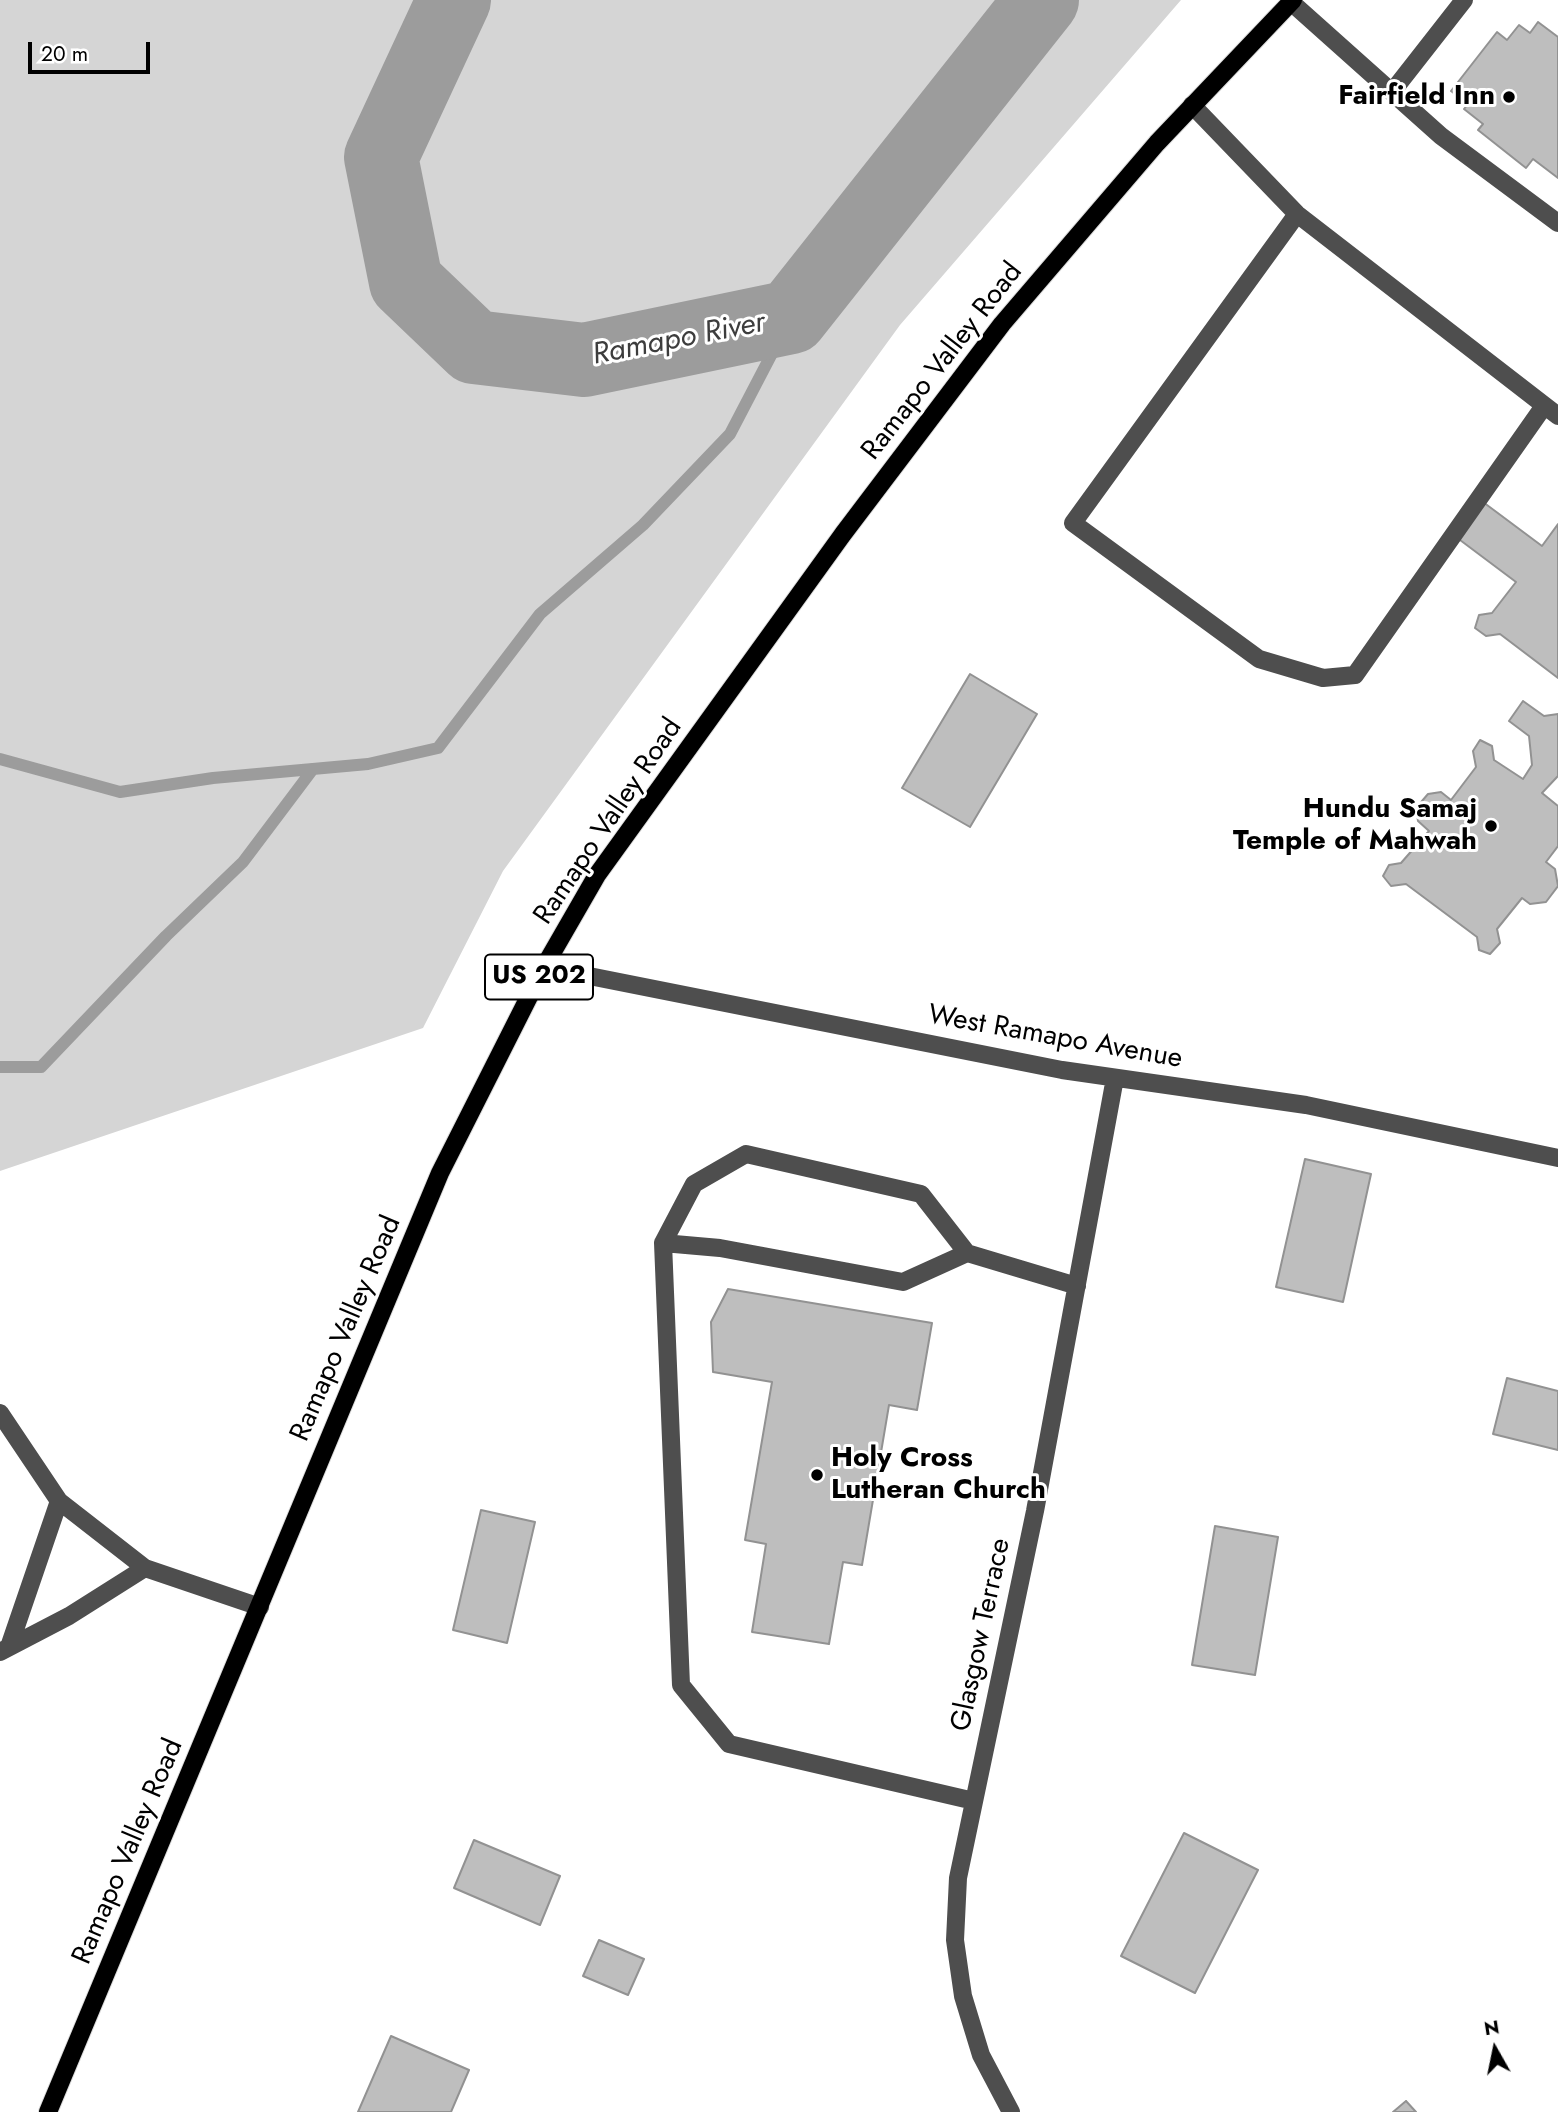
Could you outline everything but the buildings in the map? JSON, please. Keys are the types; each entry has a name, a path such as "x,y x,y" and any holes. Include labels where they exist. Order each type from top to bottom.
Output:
{"main road":[{"name":"Ramapo Valley Road","path":"48,2112 440,1173 544,967 597,875 843,534 1002,324 1192,105 1292,1"}],"street":[{"path":"1392,92 1464,0"},
{"path":"1292,1 1441,136 1558,223"},
{"path":"1192,105 1297,214 1551,411 1355,676 1323,678 1259,659 1073,523 1297,214"},
{"name":"West Ramapo Avenue","path":"544,967 1115,1078 1306,1105 1558,1158"},
{"name":"Glasgow Terrace","path":"1011,2112 981,2055 963,1996 956,1940 958,1878 1035,1511 1115,1078"},
{"path":"974,1801 729,1744 681,1685 663,1243 694,1184 746,1154 921,1194 967,1254 1077,1286"},
{"path":"663,1243 720,1248 904,1282 967,1254"},
{"path":"0,1413 59,1502 145,1568 260,1607"},
{"path":"4,1649 59,1502"},
{"path":"4,1649 69,1616 145,1568"}],"shaded area":[{"path":"0,0 1181,0 900,325 503,871 423,1028 0,1171"}],"waterway":[{"name":"Ramapo River","path":"454,0 381,157 406,282 474,347 584,360 791,317 1042,0"},
{"path":"0,759 120,792 213,778 368,764 438,748 540,614 643,525 730,434 791,317"},
{"path":"0,1067 41,1067 166,936 243,862 313,769"}],"place":[{"name":"Fairfield Inn","path":"1509,97"},
{"name":"Hundu Samaj Temple of Mahwah","path":"1491,826"},
{"name":"Holy Cross Lutheran Church","path":"817,1475"}]}
